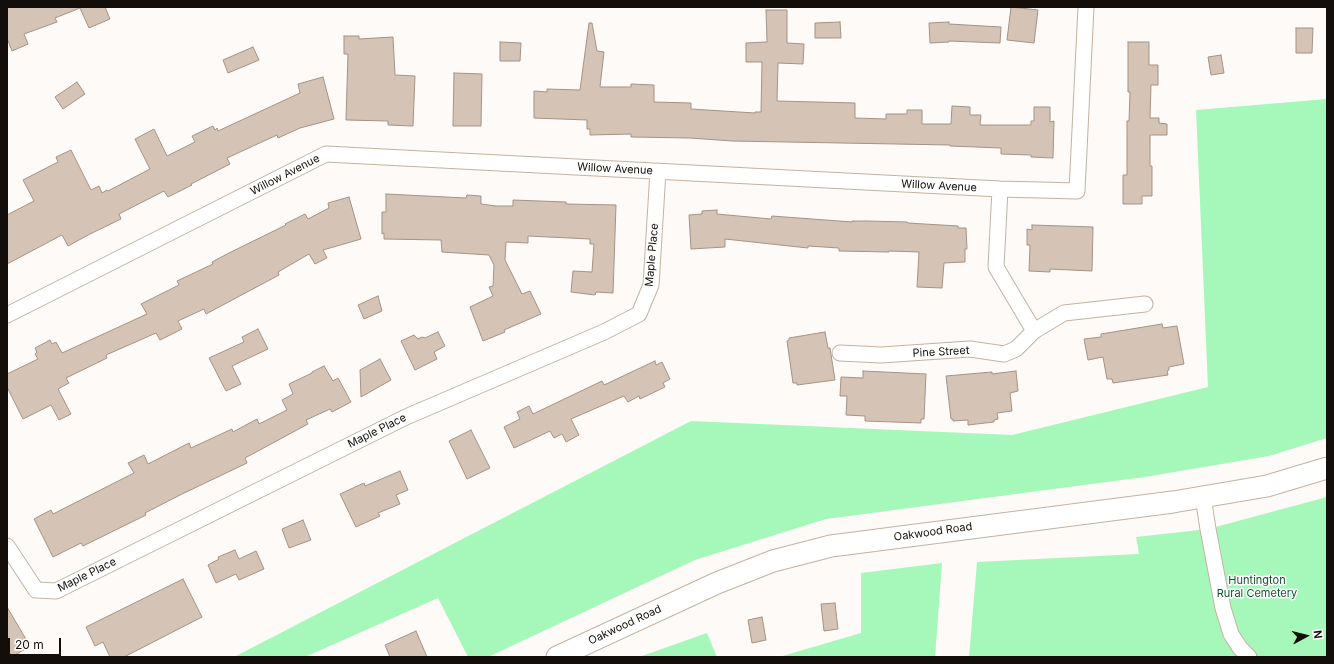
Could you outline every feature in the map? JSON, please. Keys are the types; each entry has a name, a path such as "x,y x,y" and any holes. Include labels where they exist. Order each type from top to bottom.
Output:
{"main road":[{"name":"Oakwood Road","path":"557,657 718,583 774,561 831,546 1173,502 1267,486 1327,468"}],"street":[{"name":"Willow Avenue","path":"7,315 326,154 1077,192 1086,7"},
{"name":"Maple Place","path":"7,546 36,590 56,591 406,417 604,332 640,314 651,285 658,171"},
{"path":"1000,189 996,267 1034,331"},
{"name":"Pine Street","path":"840,352 881,355 970,349 1004,354 1016,349 1034,331 1064,313 1145,304"},
{"path":"1203,497 1223,608 1232,634 1240,648 1248,657"}],"green space":[{"path":"1327,99 1327,438 1269,456 1145,477 826,519 695,560 488,657 468,657 438,598 305,657 234,657 691,421 1012,435 1208,387 1196,110"},
{"name":"Huntington Rural Cemetery","path":"1327,497 1327,657 969,657 977,562 1139,554 1136,537 1208,529"},
{"path":"942,563 935,657 779,657 861,633 861,573"},
{"path":"707,633 717,657 639,657"}],"building":[{"path":"7,7 105,7 110,19 89,28 80,8 55,18 57,22 24,34 28,44 12,51 7,38"},
{"path":"1011,7 1038,10 1034,43 1007,40"},
{"path":"766,10 787,10 787,43 804,44 803,64 778,63 777,101 855,103 855,118 886,119 886,114 907,114 907,110 922,110 922,124 951,124 952,106 970,107 970,115 981,115 980,125 1031,125 1031,121 1034,121 1034,107 1050,107 1050,122 1054,121 1053,158 1031,157 1031,155 1001,154 1001,148 950,145 732,141 690,138 631,137 631,134 590,135 590,129 587,129 587,120 534,118 534,91 547,92 547,89 580,90 589,23 592,23 597,51 604,52 600,87 631,87 631,84 654,85 654,102 691,103 691,109 755,113 761,112 762,62 746,62 746,43 767,42"},
{"path":"840,22 841,38 815,38 815,23"},
{"path":"949,22 949,24 1001,27 1000,43 949,41 930,43 929,23"},
{"path":"1296,28 1313,28 1312,53 1296,53"},
{"path":"344,36 359,36 359,39 393,37 395,75 415,76 413,126 388,125 388,121 346,120 348,54 344,54"},
{"path":"500,42 521,43 520,61 500,61"},
{"path":"1128,42 1149,42 1149,65 1158,65 1158,85 1151,85 1150,118 1159,118 1159,123 1167,124 1167,135 1150,135 1152,196 1142,196 1142,204 1123,204 1123,175 1127,175 1127,121 1129,121 1130,92 1128,92"},
{"path":"253,47 259,60 228,73 223,60"},
{"path":"1221,55 1224,73 1211,75 1208,57"},
{"path":"454,73 482,74 481,126 453,126"},
{"path":"323,77 334,119 300,128 278,138 277,135 227,158 230,164 168,197 164,191 119,214 121,219 68,246 62,235 7,264 7,215 34,201 23,180 58,162 56,157 71,150 91,190 99,186 102,193 150,169 135,139 154,129 167,156 195,142 192,136 213,126 215,130 217,128 218,131 300,93 298,84"},
{"path":"77,82 85,94 63,109 55,97"},
{"path":"386,194 466,198 467,195 481,196 481,204 496,206 513,206 513,200 566,202 566,204 616,205 613,293 596,292 595,295 571,292 573,271 592,272 594,244 590,244 590,239 528,236 528,243 506,242 505,260 522,294 530,291 541,314 483,341 470,307 493,296 489,287 493,286 494,265 489,255 442,252 441,240 384,239 384,233 382,234 382,212 386,212"},
{"path":"349,197 361,239 323,250 327,258 315,264 309,254 278,272 279,275 206,314 204,309 178,321 182,329 160,340 156,333 106,355 107,358 66,378 69,383 58,389 71,414 59,420 51,405 23,419 7,387 7,374 38,359 35,354 37,352 35,348 50,340 52,344 56,342 62,353 147,314 141,304 179,285 177,281 213,264 212,262 305,214 308,219 329,208 328,203"},
{"path":"717,210 717,214 771,219 772,216 852,222 907,222 958,226 958,228 966,228 967,249 965,249 965,262 944,263 942,288 917,287 919,252 839,251 839,248 808,246 808,248 725,239 725,247 691,249 689,215 702,214 702,211"},
{"path":"1032,225 1093,227 1092,271 1050,269 1050,272 1029,271 1030,245 1027,245 1027,229 1032,230"},
{"path":"378,296 382,311 364,319 358,305"},
{"path":"1162,324 1163,328 1177,326 1184,364 1169,367 1169,370 1167,371 1168,375 1113,383 1112,379 1107,379 1103,357 1088,360 1084,339 1101,337 1101,334"},
{"path":"258,329 268,349 232,366 241,384 226,391 209,358 244,342 242,337"},
{"path":"438,332 445,346 434,352 437,359 415,370 401,341 414,335 418,339 422,337 425,338"},
{"path":"825,332 828,348 830,348 835,380 797,385 797,383 793,383 787,341 789,338"},
{"path":"380,359 391,380 361,397 360,370"},
{"path":"655,361 656,365 662,362 670,379 663,383 665,387 640,399 639,396 628,402 624,396 571,419 579,435 566,442 562,434 554,438 550,431 514,448 504,427 520,419 517,412 529,406 533,414 602,381 604,385"},
{"path":"324,366 333,381 338,378 351,402 332,412 330,409 306,420 308,424 245,458 247,463 180,495 145,513 146,515 83,546 81,543 53,557 34,519 51,510 53,514 134,473 128,463 144,455 148,464 189,443 191,448 232,429 233,432 257,419 259,424 287,410 282,400 293,394 289,384"},
{"path":"863,371 926,374 924,419 921,419 921,423 865,421 865,416 846,415 847,396 840,396 841,377 863,378"},
{"path":"1016,371 1018,391 1010,393 1012,411 997,413 998,419 994,420 994,422 968,425 968,420 953,421 953,419 951,419 946,376 992,372 992,374"},
{"path":"471,430 490,468 467,479 449,441"},
{"path":"400,471 408,490 396,495 400,504 378,513 380,516 356,527 340,494 364,483 365,486"},
{"path":"303,520 311,540 289,548 282,529"},
{"path":"235,550 239,559 256,551 264,569 239,580 236,574 216,583 208,565 219,559 218,557"},
{"path":"183,579 202,617 124,657 110,657 103,642 95,646 86,627"},
{"path":"835,603 838,629 824,631 821,604"},
{"path":"7,607 30,646 12,657 7,649"},
{"path":"762,617 766,640 752,643 748,620"},
{"path":"416,631 427,657 390,657 385,645"}]}
